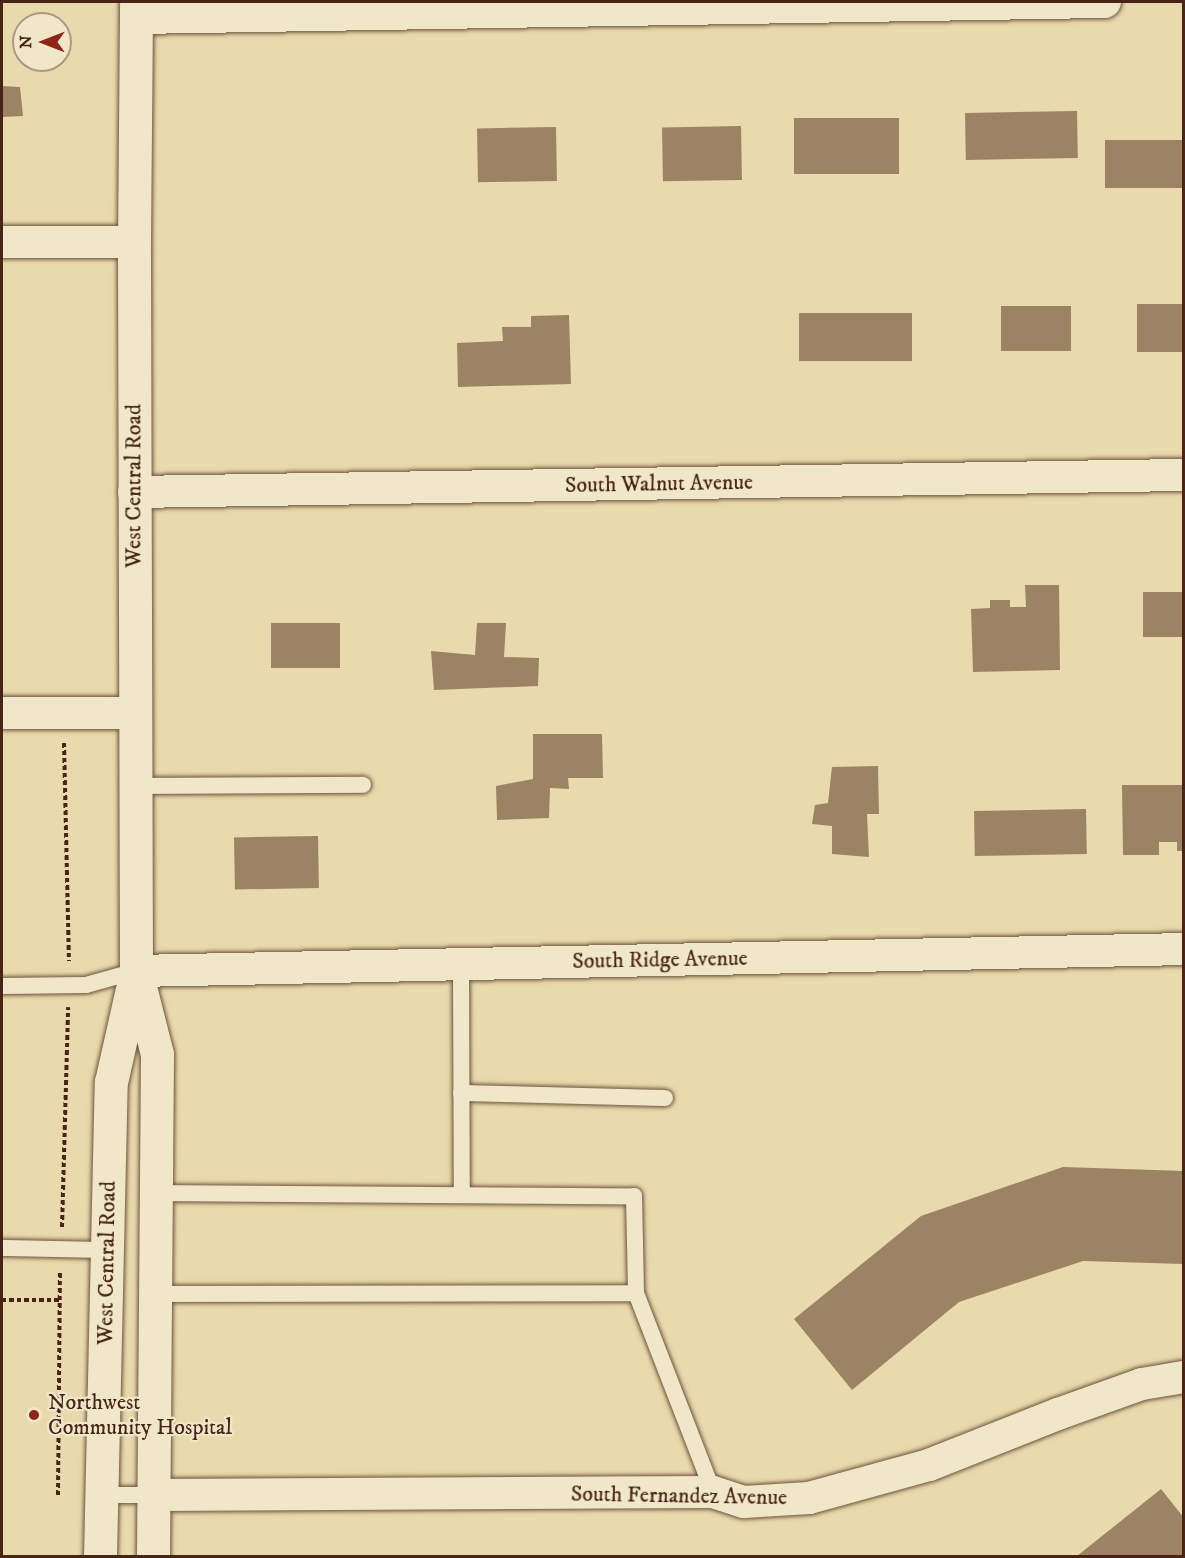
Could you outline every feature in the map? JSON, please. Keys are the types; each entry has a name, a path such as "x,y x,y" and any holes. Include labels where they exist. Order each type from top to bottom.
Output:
{"main road":[{"name":"West Central Road","path":"100,1557 111,1082 136,971 134,242 136,10"},
{"name":"West Central Road","path":"136,971 157,1054 153,1557"}],"street":[{"path":"136,10 1105,2"},
{"path":"2,242 134,242"},
{"name":"South Walnut Avenue","path":"134,492 1184,475"},
{"path":"2,713 135,713"},
{"name":"South Ridge Avenue","path":"136,971 1184,949"},
{"name":"South Fernandez Avenue","path":"154,1495 713,1492 744,1502 809,1498 929,1465 1058,1414 1142,1384 1184,1377"}],"lane":[{"path":"135,786 363,785"},
{"path":"460,965 462,1195"},
{"path":"2,986 101,982 136,971"},
{"path":"461,1093 665,1098"},
{"path":"156,1193 634,1196 636,1293 713,1492"},
{"path":"2,1248 107,1250"},
{"path":"155,1294 636,1293"},
{"path":"101,1496 154,1495"}],"path":[{"path":"58,1495 61,1249 69,985 63,713"},
{"path":"2,1300 60,1300"}],"building":[{"path":"2,86 20,87 23,116 2,117"},
{"path":"1077,111 1078,158 966,160 965,113"},
{"path":"794,118 899,118 899,174 794,174"},
{"path":"741,126 742,180 663,181 662,127"},
{"path":"556,127 557,181 478,182 477,128"},
{"path":"1105,140 1184,140 1184,188 1105,188"},
{"path":"1137,304 1184,304 1184,352 1137,352"},
{"path":"1001,306 1071,306 1071,351 1001,351"},
{"path":"799,313 912,313 912,361 799,361"},
{"path":"569,315 571,384 458,387 457,343 503,341 502,327 531,327 531,316"},
{"path":"1025,585 1059,585 1060,670 973,672 971,609 990,608 990,600 1010,600 1010,607 1026,607"},
{"path":"1143,592 1184,592 1184,637 1143,637"},
{"path":"271,623 340,623 340,668 271,668"},
{"path":"477,623 506,623 504,657 539,658 538,686 434,690 431,651 475,655"},
{"path":"533,734 602,734 603,778 568,778 569,789 550,788 549,818 497,820 496,786 533,779"},
{"path":"878,766 879,814 867,814 869,857 832,854 832,826 812,824 815,805 828,803 832,767"},
{"path":"1122,785 1184,785 1184,851 1177,851 1177,842 1159,842 1159,855 1123,855"},
{"path":"1086,809 1087,854 975,856 974,811"},
{"path":"318,836 319,888 235,889 234,837"},
{"path":"1063,1167 1184,1171 1184,1264 1083,1261 959,1302 852,1390 794,1319 921,1216"},
{"path":"1161,1489 1184,1518 1184,1556 1077,1556"}],"place":[{"name":"Northwest Community Hospital","path":"34,1415"}]}
